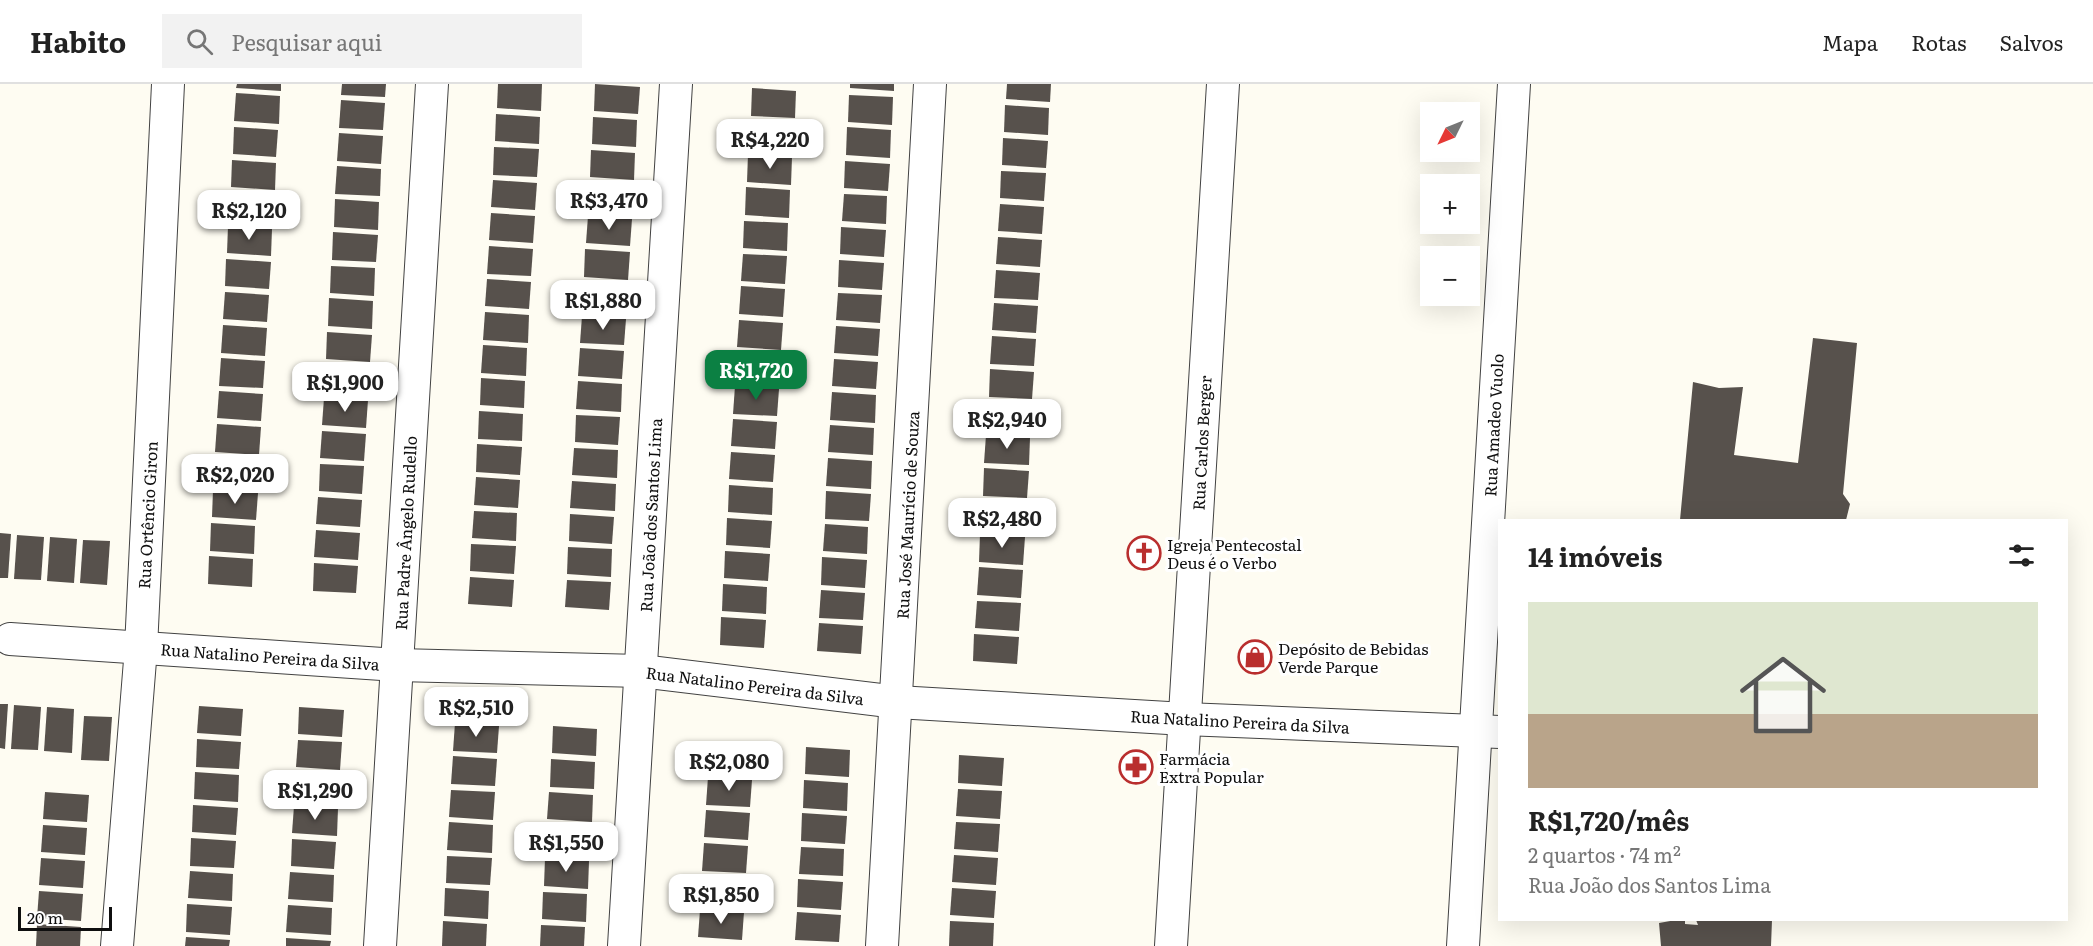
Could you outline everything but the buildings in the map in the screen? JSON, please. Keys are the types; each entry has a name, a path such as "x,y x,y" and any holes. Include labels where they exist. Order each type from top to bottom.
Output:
{"street":[{"name":"Rua Ortêncio Giron","path":"117,946 141,648 168,84"},
{"name":"Rua Padre Ângelo Rudello","path":"380,946 432,84"},
{"name":"Rua João dos Santos Lima","path":"624,946 676,84"},
{"name":"Rua José Maurício de Souza","path":"882,946 930,84"},
{"name":"Rua Carlos Berger","path":"1171,946 1223,84"},
{"name":"Rua Amadeo Vuolo","path":"1463,946 1487,731 1514,84"},
{"name":"Rua Natalino Pereira da Silva","path":"10,639 397,665 641,671 897,702 1185,719 1487,731"}],"place":[{"name":"Igreja Pentecostal Deus é o Verbo","path":"1144,553"},
{"name":"Depósito de Bebidas Verde Parque","path":"1255,657"},
{"name":"Farmácia Extra Popular","path":"1136,767"}]}
